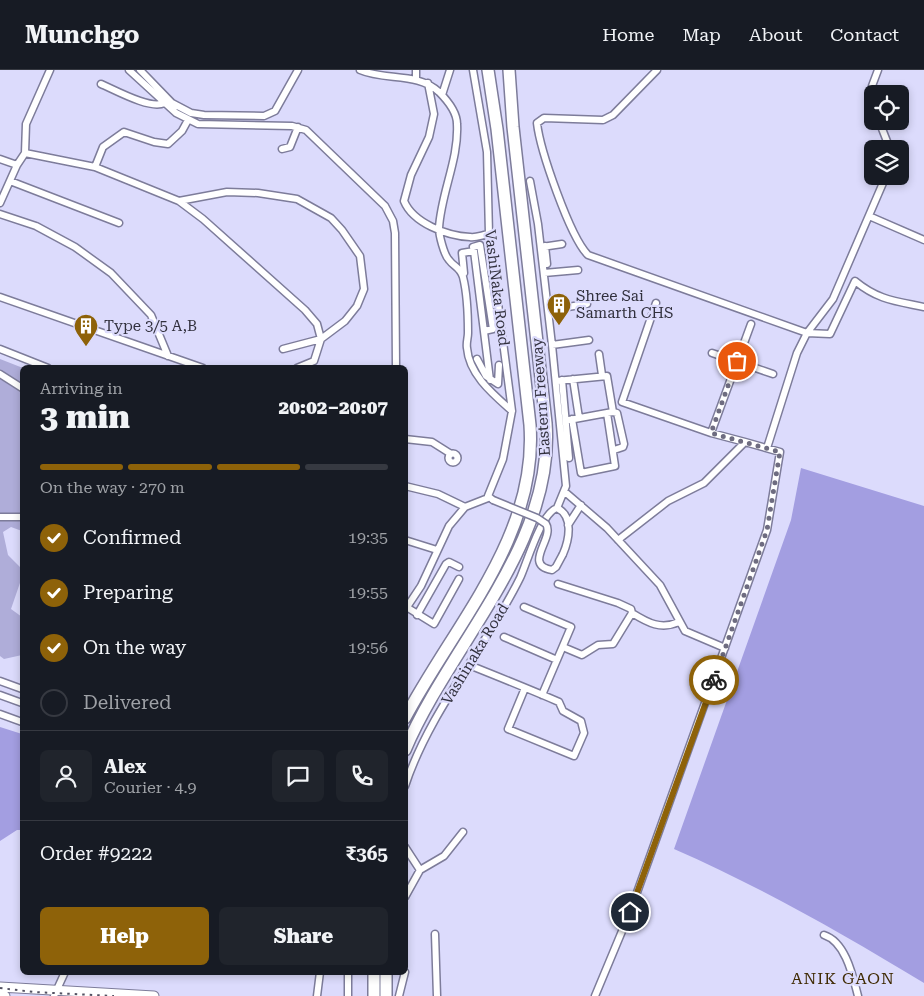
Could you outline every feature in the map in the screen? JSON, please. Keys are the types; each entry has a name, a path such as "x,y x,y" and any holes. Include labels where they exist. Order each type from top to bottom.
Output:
{"highway":[{"name":"Eastern Freeway","path":"408,713 496,567 511,531 530,465 530,425 498,129 488,70"},
{"name":"Eastern Freeway","path":"408,744 443,676 507,573 542,486 546,468 546,423 513,127 509,70"},
{"path":"374,975 374,996"},
{"path":"386,975 386,996"}],"main road":[{"path":"0,987 10,992 154,996"},
{"path":"0,995 5,996"}],"street":[{"path":"0,203 17,165 25,153 26,124 50,70"},
{"path":"129,70 164,103 188,120 208,125 298,127 306,130 342,162 389,211 395,234 396,365"},
{"path":"140,70 172,103 191,112 204,115 264,116 275,111 298,70"},
{"path":"360,70 395,78 416,79 428,84 448,101 457,124 439,230 446,257 459,267 463,277 468,332 466,348 470,363 494,395 512,411"},
{"path":"416,70 416,79"},
{"path":"442,95 450,70"},
{"name":"VashiNaka Road","path":"473,70 487,152 489,234 501,326 502,369 512,411 502,459 490,499"},
{"path":"657,70 613,115 603,120 544,118 537,123 546,161 582,249 588,255 807,333 830,334 854,281 869,292 884,299 924,307"},
{"path":"872,85 878,70"},
{"path":"101,84 149,104 159,106 164,103"},
{"path":"428,84 434,114 429,137 411,175 404,198 405,205 416,216 452,236 475,237 489,234"},
{"path":"95,167 103,147 124,132 154,142 168,144 182,131 188,120"},
{"path":"282,149 290,147 294,142 298,127"},
{"path":"25,153 95,167 179,200 203,218 305,310 317,324 321,338 314,361 304,365"},
{"path":"0,159 17,165"},
{"path":"530,181 543,247 552,345 559,381 581,473 614,467 616,465 607,378 602,376 559,381"},
{"path":"10,182 119,223"},
{"path":"767,448 798,353 807,333 833,299 882,185"},
{"path":"179,200 227,192 258,193 296,199 331,218 360,256 364,288 357,306 345,321 321,338 283,350"},
{"path":"0,214 44,230 75,247 111,273 151,316 168,356"},
{"path":"869,216 924,240"},
{"path":"475,237 474,248 490,380"},
{"path":"543,247 562,244"},
{"path":"466,294 462,254 481,246 493,327"},
{"path":"546,273 578,270"},
{"path":"485,273 494,271"},
{"path":"465,286 478,284"},
{"path":"0,297 194,365"},
{"path":"595,996 630,912 767,530 780,452 711,433 622,402 656,303"},
{"path":"548,310 587,304"},
{"path":"711,433 751,324"},
{"path":"484,331 501,326"},
{"path":"552,345 589,340"},
{"path":"0,349 40,365"},
{"path":"712,352 773,374"},
{"path":"599,354 602,376"},
{"path":"477,359 490,380 498,384 502,369"},
{"path":"0,374 20,387"},
{"path":"573,379 579,418"},
{"path":"559,381 565,492 618,540 660,585 672,604 684,631 725,648"},
{"path":"569,420 610,412 617,413 624,444 623,448 614,450"},
{"path":"569,420 569,458"},
{"path":"408,439 432,442 447,449 451,454"},
{"path":"618,540 668,501 704,482 745,442"},
{"path":"408,487 438,494 465,507"},
{"name":"Vashinaka Road","path":"408,779 427,734 519,579 540,529 550,512 557,508 565,492"},
{"path":"408,605 449,526 465,507 490,499 546,524 549,536 539,553 540,563 543,567 552,570 556,567 563,554 568,534 568,525 562,511 557,508"},
{"path":"568,525 581,506"},
{"path":"0,517 20,517"},
{"path":"408,541 437,550"},
{"path":"416,615 446,564 449,562 459,567"},
{"path":"408,610 434,624 459,579"},
{"path":"558,584 632,609 632,613 652,626 672,625 679,622"},
{"path":"524,607 571,627 542,695"},
{"path":"562,647 582,655 598,645 613,644 632,613"},
{"path":"504,637 557,660"},
{"path":"469,665 525,688 559,702 563,712 582,721 584,733 574,756 508,729 525,688"},
{"path":"0,681 20,687"},
{"path":"10,684 3,696 20,702"},
{"path":"0,714 20,721"},
{"path":"408,892 420,870 444,856 463,832"},
{"path":"408,852 420,870"},
{"path":"436,934 437,996"},
{"path":"824,935 841,949 851,971 858,996"},
{"path":"54,994 64,975"},
{"path":"317,996 320,975"},
{"path":"348,975 348,996"},
{"path":"399,996 403,975"}],"shaded area":[{"path":"0,359 20,367 20,530 11,527 3,532 8,555 20,567 20,583 11,609 20,616 20,655 4,659 0,656"},
{"path":"801,468 924,506 924,983 801,912 739,879 674,849 791,520"},
{"path":"0,727 20,733 20,830 0,841"}],"railway":[{"path":"0,988 34,992 114,996"}],"way so far":[{"path":"714,680 767,530 780,452 711,433 737,361"}],"place":[{"name":"Shree Sai Samarth CHS","path":"559,326"},
{"name":"Type 3/5 A,B","path":"86,347"}],"district":[{"name":"ANIK GAON","path":"843,978"}],"route":[{"path":"630,912 714,680"}]}
